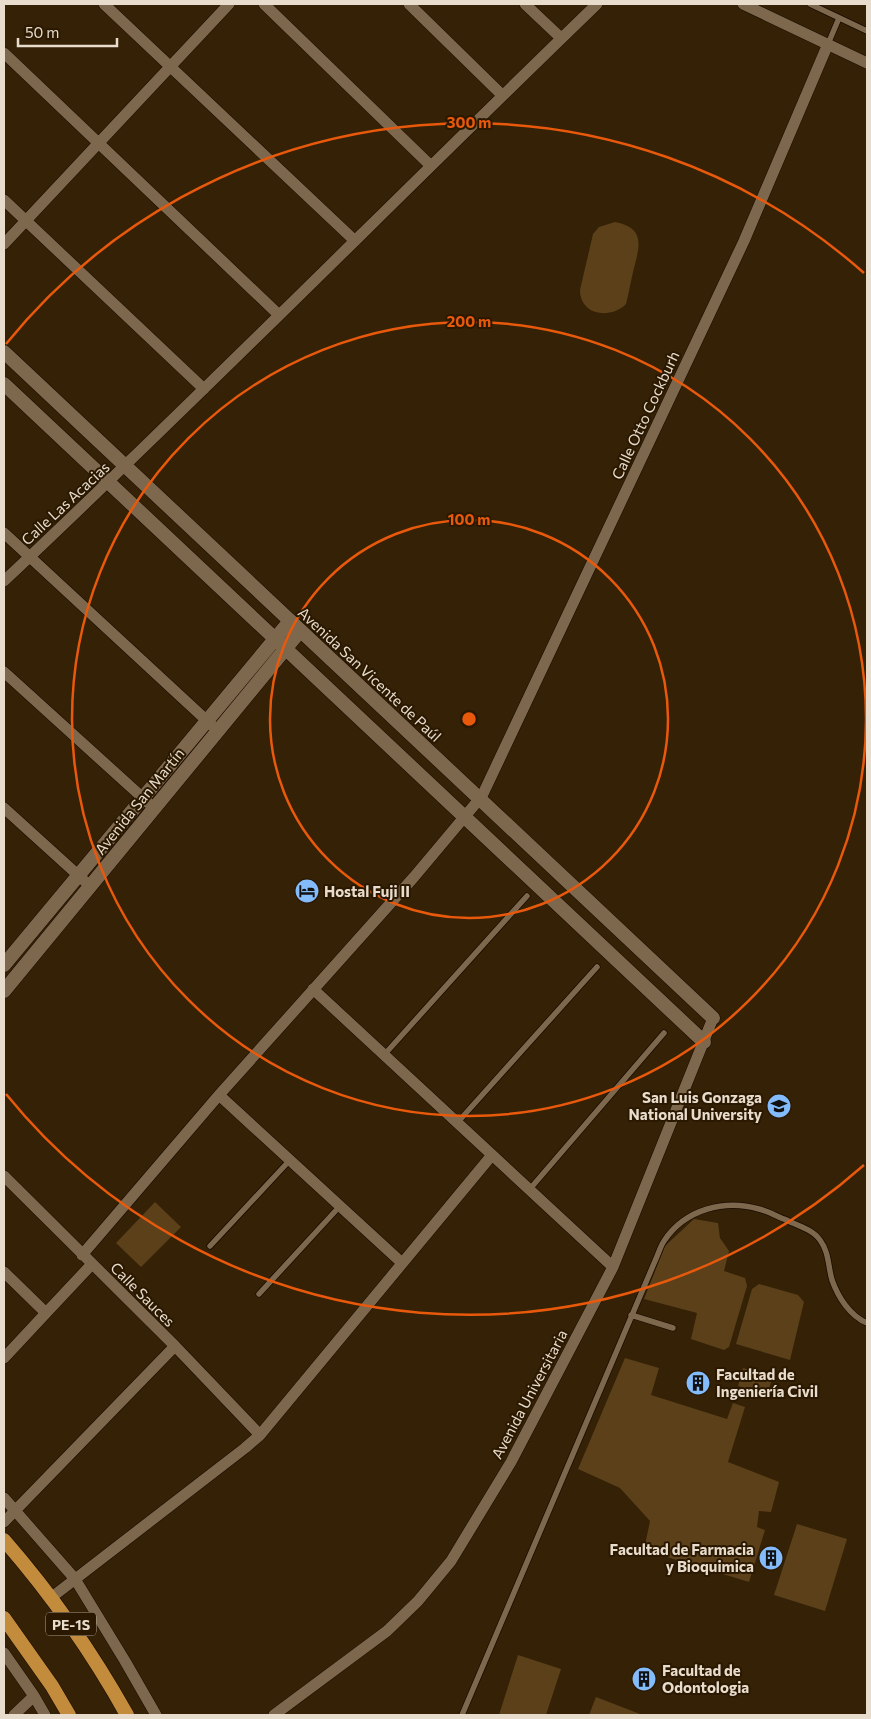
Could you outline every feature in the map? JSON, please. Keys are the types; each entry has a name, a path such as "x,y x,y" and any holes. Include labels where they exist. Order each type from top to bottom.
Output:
{"highway":[{"name":"PE-1S","path":"4,1540 52,1597 99,1668 127,1715"},
{"path":"4,1618 52,1686 69,1715"}],"street":[{"path":"104,4 354,240"},
{"path":"4,244 229,4"},
{"path":"264,4 430,165"},
{"path":"408,4 502,95"},
{"path":"525,4 561,38"},
{"name":"Calle Las Acacias","path":"4,581 124,468 430,165 596,4"},
{"path":"743,4 867,63"},
{"name":"Calle Otto Cockburh","path":"82,1254 313,989 414,877 482,796 744,240 828,44"},
{"path":"4,52 279,315"},
{"path":"4,200 204,389"},
{"name":"Avenida San Vicente de Paúl","path":"4,352 714,1018"},
{"path":"4,384 704,1042"},
{"path":"4,533 218,731"},
{"name":"Avenida San Martín","path":"4,965 207,720 295,626"},
{"name":"Avenida San Martín","path":"4,992 218,731 280,644"},
{"path":"4,672 154,808"},
{"path":"4,810 90,886"},
{"path":"313,989 613,1268"},
{"name":"Avenida Universitaria","path":"274,1715 387,1631 418,1601 451,1561 511,1462 613,1268 714,1018"},
{"path":"220,1095 402,1262"},
{"path":"52,1597 260,1435 492,1155"},
{"name":"Calle Sauces","path":"4,1176 175,1346 260,1435"},
{"path":"4,1358 92,1264"},
{"path":"4,1272 46,1313"},
{"path":"4,1522 175,1346"},
{"path":"4,1498 74,1579 156,1715"},
{"path":"4,1653 45,1715"},
{"path":"14,1715 34,1696"}],"lane":[{"path":"810,4 867,31"},
{"path":"828,44 839,18"},
{"path":"384,1055 527,896"},
{"path":"458,1123 597,967"},
{"path":"529,1190 664,1033"},
{"path":"210,1246 290,1160"},
{"path":"259,1294 340,1206"},
{"path":"462,1715 631,1315 665,1240 678,1226 695,1213 708,1208 728,1206 760,1209 808,1230 819,1238 826,1249 832,1279 839,1295 849,1310 867,1323"},
{"path":"631,1315 673,1328"}],"shaded area":[{"path":"615,222 631,228 636,233 639,245 638,252 626,304 612,312 597,312 590,310 585,305 581,298 580,290 593,234 599,227"},
{"path":"155,1202 181,1227 141,1267 116,1243"},
{"path":"694,1219 718,1223 720,1238 729,1251 724,1271 745,1278 747,1286 729,1347 724,1350 691,1339 697,1313 644,1299 665,1246"},
{"path":"759,1284 798,1295 804,1302 790,1360 736,1344 752,1289"},
{"path":"625,1358 659,1368 651,1395 727,1419 733,1403 745,1407 728,1462 779,1482 771,1512 759,1511 757,1527 765,1530 749,1582 644,1550 650,1521 620,1488 578,1469"},
{"path":"743,1368 773,1377 767,1394 738,1386"},
{"path":"797,1524 847,1539 825,1611 774,1595"},
{"path":"518,1655 561,1669 546,1715 499,1715"},
{"path":"596,1697 640,1714 640,1715 589,1715"}],"place":[{"name":"Hostal Fuji II","path":"307,891"},
{"name":"San Luis Gonzaga National University","path":"779,1106"},
{"name":"Facultad de Ingeniería Civil","path":"698,1383"},
{"name":"Facultad de Farmacia y Bioquimica","path":"771,1558"},
{"name":"Facultad de Odontologia","path":"644,1679"}]}
